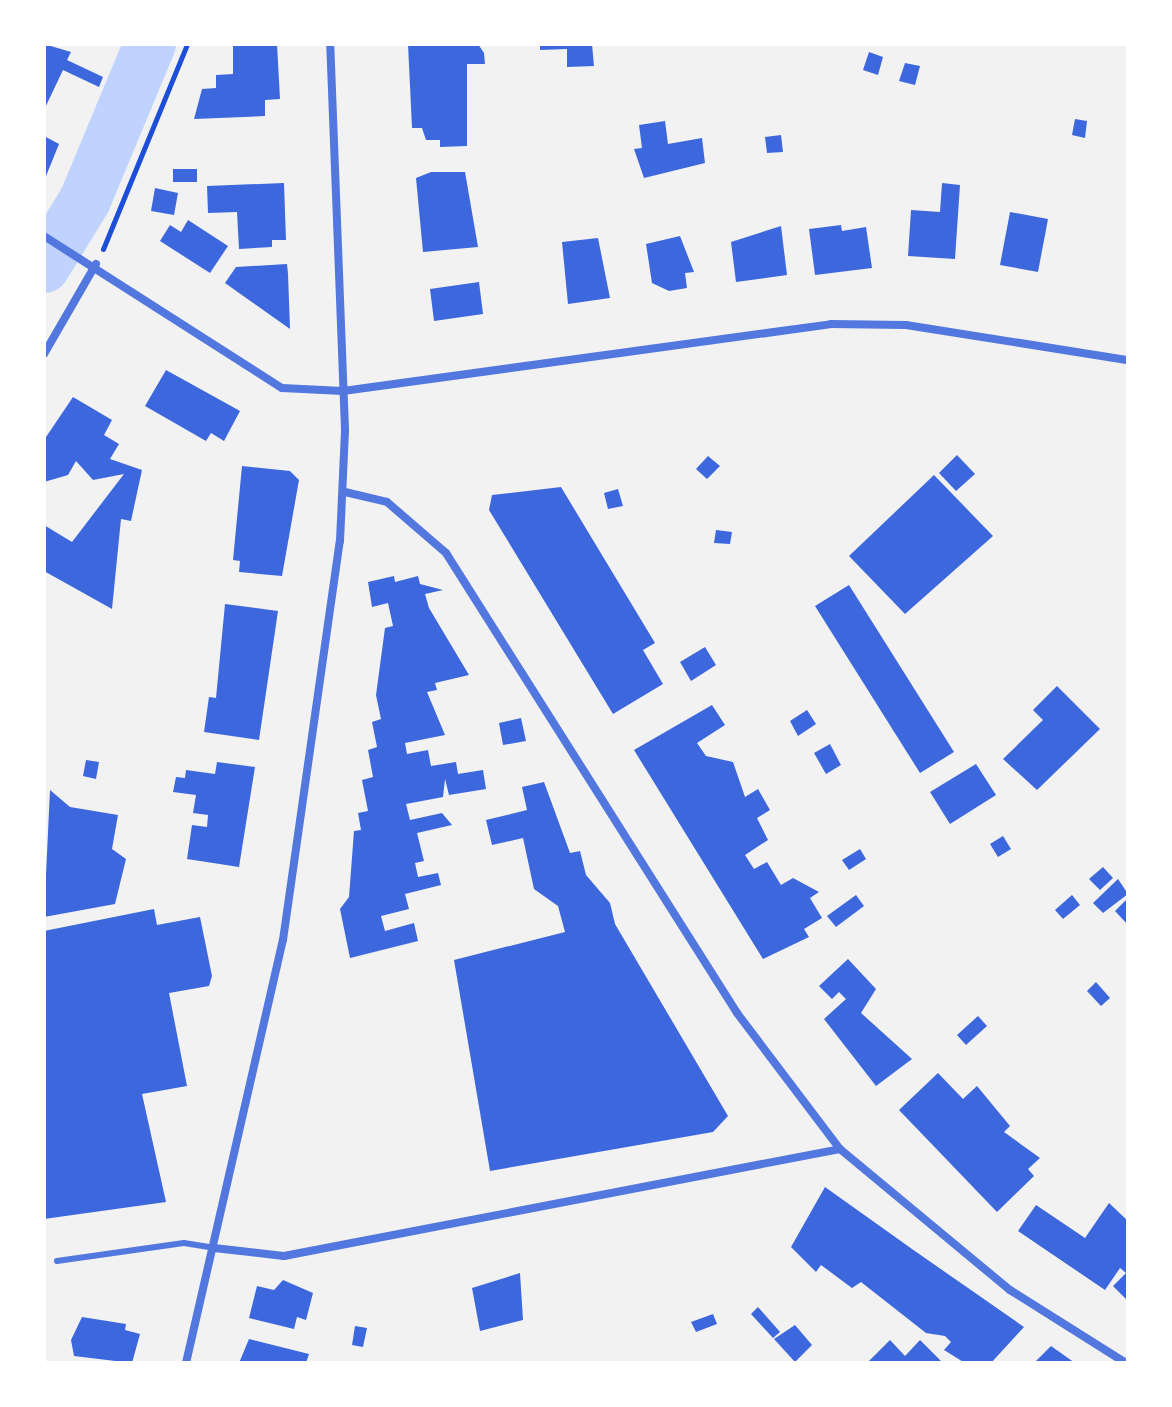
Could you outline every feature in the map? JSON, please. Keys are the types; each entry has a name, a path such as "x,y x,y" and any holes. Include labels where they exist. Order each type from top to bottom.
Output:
{"street":[{"path":"186,1363 283,940 345,492 330,44"},
{"path":"44,236 96,264 282,388 343,391 831,324 935,328 1128,360"},
{"path":"44,354 96,264"},
{"path":"345,492 387,502 446,553 737,1013 840,1149 943,1239 1126,1363"},
{"path":"214,1248 284,1256 840,1149"}],"lane":[{"path":"57,1261 184,1243 214,1248"}],"path":[{"path":"96,264 138,173 187,44"}],"building":[{"path":"44,44 71,52 67,60 103,77 99,87 63,70 44,110"},
{"path":"233,44 277,44 280,99 265,100 265,116 194,119 202,89 216,88 216,75 233,74"},
{"path":"408,44 478,44 484,53 485,64 467,64 467,146 440,147 440,140 426,140 422,128 412,128"},
{"path":"540,44 592,44 594,66 567,67 567,49 540,50"},
{"path":"869,52 883,57 878,75 863,70"},
{"path":"905,63 920,66 915,85 899,81"},
{"path":"1075,119 1087,121 1085,138 1072,135"},
{"path":"665,121 668,144 702,138 705,163 644,178 634,149 642,148 639,125"},
{"path":"781,135 783,152 767,153 765,137"},
{"path":"44,136 59,144 44,181"},
{"path":"173,169 197,169 197,182 173,182"},
{"path":"431,172 465,172 478,247 423,252 416,178"},
{"path":"284,183 286,240 272,240 272,247 239,249 237,212 208,213 207,186"},
{"path":"942,183 960,185 955,259 908,256 911,210 940,212"},
{"path":"155,188 178,193 174,215 151,211"},
{"path":"1010,212 1048,219 1038,272 1000,265"},
{"path":"188,220 228,246 210,273 160,241 170,225 181,232"},
{"path":"841,225 842,231 866,227 872,268 815,275 809,229"},
{"path":"781,226 787,275 736,282 731,242"},
{"path":"680,236 694,272 685,273 687,288 669,291 652,283 646,244"},
{"path":"598,238 610,298 568,304 562,242"},
{"path":"287,264 290,329 225,283 236,267"},
{"path":"479,282 483,314 434,321 430,289"},
{"path":"166,370 240,411 224,441 211,433 206,441 145,406"},
{"path":"73,397 112,420 104,435 119,444 110,459 142,470 131,521 121,519 112,609 44,571 44,525 72,542 124,474 93,480 76,461 68,475 44,482 44,440"},
{"path":"957,455 975,474 956,491 939,473"},
{"path":"708,456 720,466 707,479 696,469"},
{"path":"242,466 290,471 299,480 282,576 239,572 240,561 233,560"},
{"path":"934,475 993,536 905,614 849,556"},
{"path":"561,487 655,643 643,650 663,684 613,714 489,510 492,495"},
{"path":"618,489 623,506 608,509 604,493"},
{"path":"716,530 732,532 730,544 714,543"},
{"path":"394,576 395,582 418,576 420,584 443,590 425,594 429,608 469,675 435,683 437,690 427,692 445,735 405,743 407,754 428,750 431,766 456,762 458,774 483,770 486,789 449,795 445,779 443,797 406,804 410,820 442,813 452,825 417,833 424,861 415,863 418,877 438,873 441,885 405,894 409,909 381,916 385,931 414,923 418,941 350,958 340,909 349,897 354,831 361,830 358,813 368,811 362,780 373,777 368,750 377,747 372,722 381,719 376,695 385,628 393,626 388,603 372,607 368,582"},
{"path":"849,585 954,752 920,773 815,606"},
{"path":"225,604 278,611 259,740 204,732 209,697 216,698"},
{"path":"705,647 716,665 691,681 680,662"},
{"path":"1057,686 1100,729 1037,790 1003,759 1043,720 1033,710"},
{"path":"712,705 725,725 697,743 706,756 733,762 745,797 758,789 770,810 757,818 768,840 745,855 754,869 767,862 781,885 793,878 819,892 810,898 822,918 804,929 809,937 763,959 634,750"},
{"path":"807,710 816,724 798,736 790,721"},
{"path":"521,718 526,741 503,745 499,723"},
{"path":"830,744 841,765 826,774 814,753"},
{"path":"86,760 99,762 96,779 83,776"},
{"path":"217,762 255,767 239,867 187,859 192,825 207,827 208,815 193,813 196,795 173,792 176,777 185,778 186,770 215,774"},
{"path":"976,764 996,795 950,824 930,792"},
{"path":"544,782 570,853 580,851 586,875 610,903 615,924 728,1116 713,1132 490,1171 454,960 565,932 558,906 534,889 523,838 492,845 486,820 527,810 522,787"},
{"path":"50,790 70,807 118,815 112,849 126,859 115,904 44,917"},
{"path":"1003,836 1011,849 998,857 990,844"},
{"path":"860,849 866,859 849,870 842,860"},
{"path":"1103,867 1113,878 1100,890 1089,879"},
{"path":"1118,879 1128,894 1103,913 1093,903"},
{"path":"856,895 864,906 836,927 827,916"},
{"path":"1072,895 1080,905 1063,919 1055,910"},
{"path":"1128,898 1128,925 1115,911"},
{"path":"154,909 157,925 200,917 212,976 209,986 169,993 187,1086 142,1094 166,1202 44,1219 44,931"},
{"path":"848,959 876,989 861,1013 912,1059 876,1086 824,1019 846,999 839,992 832,999 819,986"},
{"path":"1096,982 1110,998 1101,1006 1087,991"},
{"path":"978,1016 987,1026 966,1045 957,1035"},
{"path":"938,1073 963,1099 977,1086 1010,1126 1004,1132 1040,1158 1028,1169 1034,1176 997,1212 899,1110"},
{"path":"825,1187 1024,1327 991,1363 965,1363 944,1350 951,1342 945,1336 926,1333 861,1282 852,1288 821,1265 816,1272 791,1247"},
{"path":"1109,1203 1128,1221 1128,1301 1113,1286 1126,1273 1120,1268 1105,1290 1018,1231 1036,1205 1085,1238"},
{"path":"520,1273 523,1320 480,1331 472,1288"},
{"path":"283,1280 313,1293 306,1320 297,1317 294,1329 249,1318 257,1286 274,1290"},
{"path":"758,1307 780,1332 773,1338 751,1314"},
{"path":"713,1314 717,1324 696,1332 691,1322"},
{"path":"82,1317 126,1324 125,1330 140,1334 132,1363 74,1356 71,1340"},
{"path":"795,1325 812,1345 795,1362 774,1339"},
{"path":"355,1326 367,1328 363,1347 352,1345"},
{"path":"249,1339 309,1354 306,1363 239,1363"},
{"path":"890,1340 905,1356 920,1340 943,1363 867,1363"},
{"path":"1051,1346 1075,1363 1034,1363"}],"waterway":[{"path":"44,267 85,200 150,44"}]}
